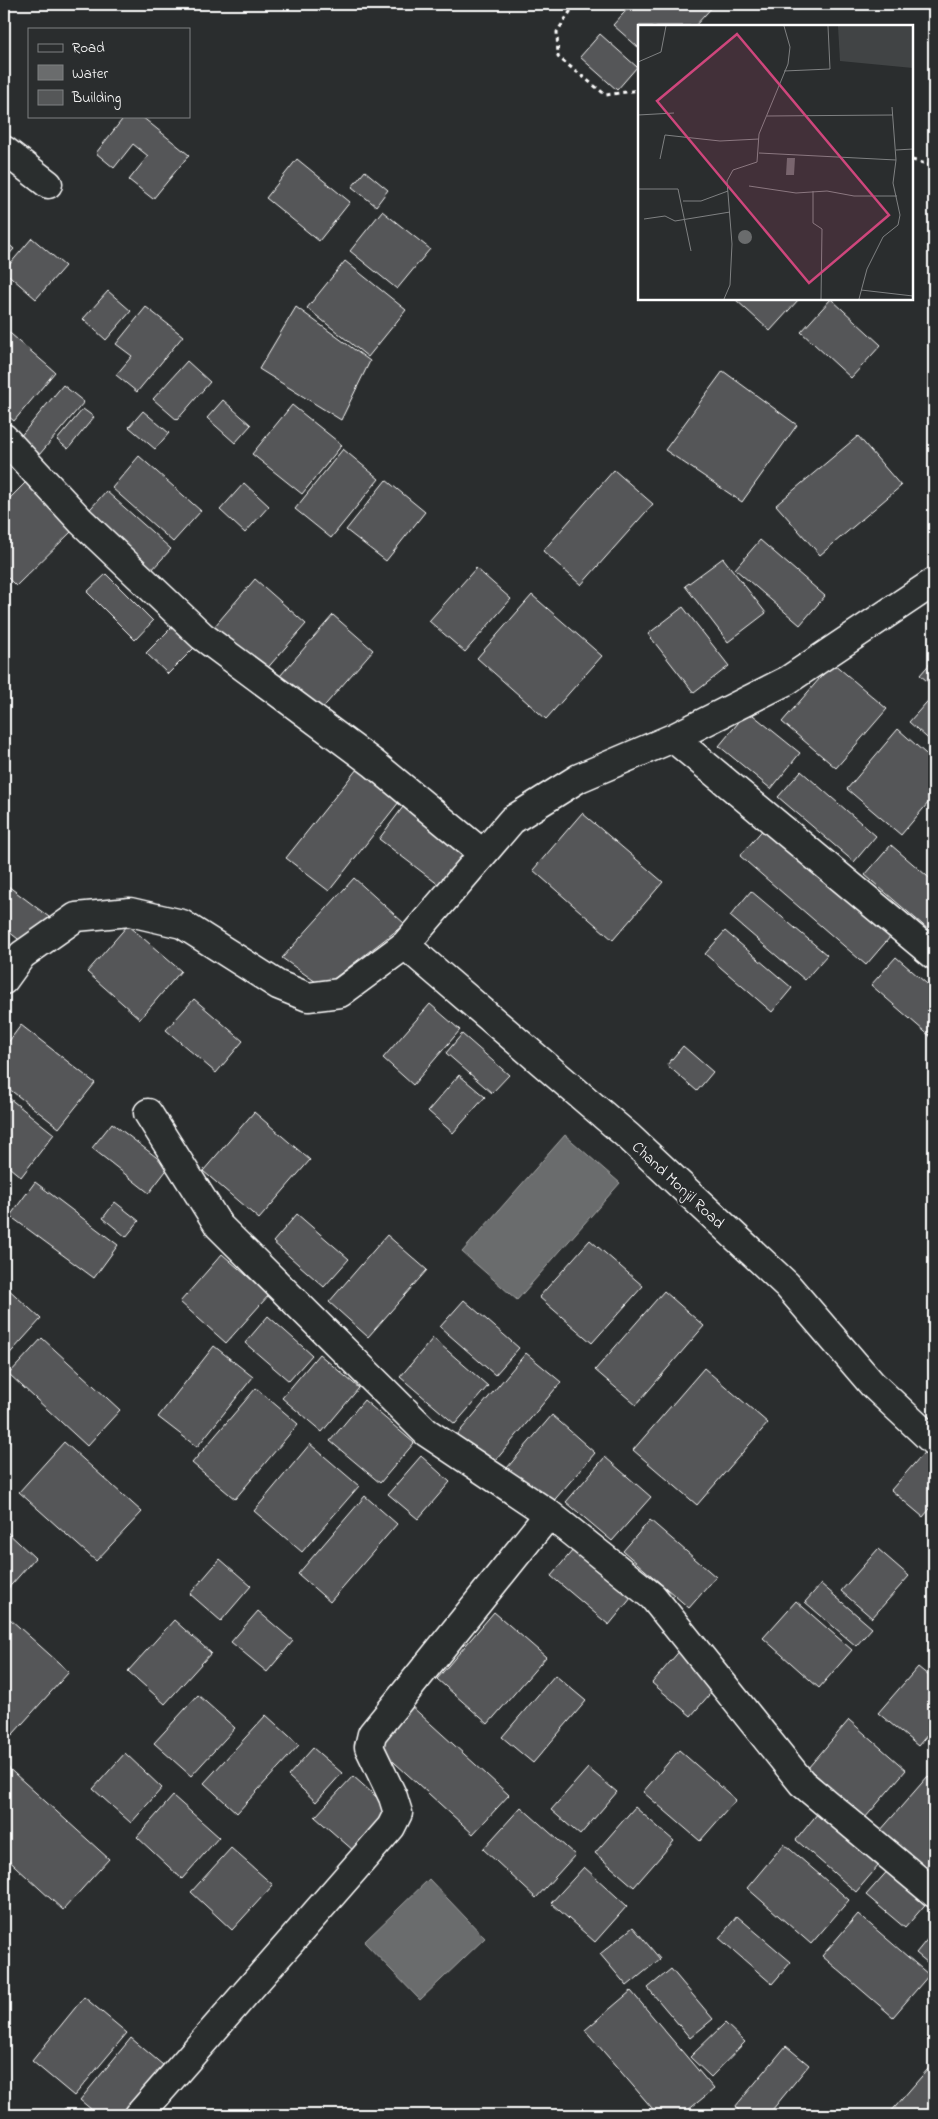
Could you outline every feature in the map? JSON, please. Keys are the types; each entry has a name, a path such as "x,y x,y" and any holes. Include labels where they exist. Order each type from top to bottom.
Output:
{"street":[{"path":"4,150 48,184"},
{"path":"4,438 81,522 202,636 373,763 482,853"},
{"path":"4,980 22,955 76,916 130,912 182,924 278,985 308,997 340,993 405,945 512,820 579,778 673,738 788,680 934,582"},
{"path":"673,738 934,955"},
{"name":"Chand Monjil Road","path":"405,945 629,1137 786,1285 872,1384 934,1442"},
{"path":"148,1113 219,1226 426,1432 549,1514 653,1597 802,1783 934,1893"},
{"path":"139,2115 391,1827 398,1814 393,1798 369,1747 372,1734 549,1514"}],"path":[{"path":"575,4 557,32 558,58 606,96 638,90"},
{"path":"913,160 934,166"}],"water":[{"path":"565,1135 620,1183 517,1300 462,1252"},
{"path":"429,1879 485,1938 420,2000 364,1942"}],"building":[{"path":"632,4 715,4 696,25 638,25 638,47 613,25"},
{"path":"600,34 637,67 617,90 580,57"},
{"path":"123,118 143,118 189,155 153,199 129,180 148,156 133,144 114,168 96,153"},
{"path":"297,159 350,202 319,241 266,198"},
{"path":"365,171 388,190 376,206 352,187"},
{"path":"382,211 430,249 397,289 350,251"},
{"path":"32,238 65,266 36,299 4,271"},
{"path":"4,240 14,249 4,260"},
{"path":"345,261 406,310 368,357 307,308"},
{"path":"108,291 131,311 106,340 83,319"},
{"path":"736,300 798,300 770,331"},
{"path":"832,300 881,345 851,378 801,332"},
{"path":"146,307 183,336 137,392 116,375 132,356 116,344"},
{"path":"296,307 370,361 341,420 259,369"},
{"path":"4,328 55,372 14,421 4,413"},
{"path":"187,361 210,382 177,420 153,399"},
{"path":"723,371 797,425 742,502 665,450"},
{"path":"63,385 84,402 39,455 19,438"},
{"path":"223,400 251,425 235,443 207,418"},
{"path":"292,405 342,445 302,494 252,454"},
{"path":"83,409 94,417 68,449 57,440"},
{"path":"143,411 169,433 155,449 129,427"},
{"path":"858,436 901,486 820,555 776,505"},
{"path":"343,449 379,479 331,538 295,509"},
{"path":"139,456 201,511 173,542 112,488"},
{"path":"614,470 653,504 581,585 543,551"},
{"path":"386,480 425,512 386,561 346,530"},
{"path":"27,481 74,529 16,586 4,574 4,504"},
{"path":"244,483 269,506 245,533 220,510"},
{"path":"106,491 171,549 150,572 85,515"},
{"path":"760,540 825,596 800,625 735,569"},
{"path":"723,558 766,613 728,642 685,586"},
{"path":"476,568 511,599 465,652 429,621"},
{"path":"106,574 153,621 135,640 87,592"},
{"path":"255,579 306,624 264,672 214,627"},
{"path":"532,595 602,656 546,719 477,658"},
{"path":"683,607 729,666 694,693 648,634"},
{"path":"333,615 373,650 320,711 280,676"},
{"path":"175,624 197,645 168,674 146,653"},
{"path":"933,660 934,662 934,687 920,675"},
{"path":"833,663 887,709 836,768 782,722"},
{"path":"934,694 934,744 909,722"},
{"path":"748,711 800,753 771,789 719,746"},
{"path":"898,729 934,761 934,796 901,835 847,789"},
{"path":"357,769 399,802 329,891 286,858"},
{"path":"801,771 876,836 854,862 778,797"},
{"path":"406,803 471,853 443,888 379,839"},
{"path":"582,813 663,882 613,940 533,870"},
{"path":"765,827 891,936 866,965 740,856"},
{"path":"891,845 934,882 934,926 930,931 865,875"},
{"path":"354,878 405,924 323,987 282,958"},
{"path":"4,883 49,917 27,946 4,928"},
{"path":"751,891 827,955 805,980 730,916"},
{"path":"128,925 181,971 140,1019 87,972"},
{"path":"725,931 792,988 772,1012 705,954"},
{"path":"896,957 934,990 934,1035 932,1038 871,985"},
{"path":"194,999 243,1041 216,1073 166,1030"},
{"path":"430,1004 460,1030 413,1085 383,1058"},
{"path":"21,1025 95,1083 59,1128 4,1085 4,1048"},
{"path":"462,1034 509,1075 492,1093 446,1053"},
{"path":"683,1046 713,1072 697,1091 667,1065"},
{"path":"459,1075 485,1097 453,1133 428,1111"},
{"path":"4,1094 54,1134 21,1177 4,1163"},
{"path":"254,1112 310,1160 259,1219 203,1171"},
{"path":"112,1123 169,1167 149,1193 92,1148"},
{"path":"35,1182 118,1245 94,1278 10,1216"},
{"path":"115,1202 139,1221 126,1237 103,1218"},
{"path":"297,1214 349,1259 324,1287 273,1242"},
{"path":"387,1235 427,1270 368,1337 329,1302"},
{"path":"590,1240 643,1286 592,1343 539,1297"},
{"path":"222,1254 269,1295 226,1343 180,1302"},
{"path":"4,1285 41,1319 4,1360"},
{"path":"664,1291 704,1326 636,1405 595,1370"},
{"path":"464,1300 519,1348 495,1375 440,1327"},
{"path":"268,1316 312,1355 289,1381 245,1343"},
{"path":"42,1338 120,1410 87,1446 9,1374"},
{"path":"433,1338 488,1386 455,1424 400,1377"},
{"path":"214,1346 253,1377 197,1447 158,1417"},
{"path":"526,1353 561,1382 491,1466 456,1436"},
{"path":"319,1354 359,1388 322,1432 282,1398"},
{"path":"704,1368 768,1423 697,1505 633,1450"},
{"path":"4,1387 9,1391 4,1397"},
{"path":"256,1388 298,1424 235,1499 192,1463"},
{"path":"364,1400 414,1443 380,1483 330,1441"},
{"path":"552,1415 595,1453 550,1505 507,1468"},
{"path":"64,1442 142,1512 96,1561 19,1492"},
{"path":"310,1444 359,1486 302,1552 254,1511"},
{"path":"928,1448 934,1453 934,1504 923,1517 891,1490"},
{"path":"421,1456 450,1482 418,1519 388,1494"},
{"path":"605,1457 651,1497 612,1541 566,1502"},
{"path":"365,1496 397,1524 330,1602 298,1574"},
{"path":"650,1520 716,1577 689,1608 623,1551"},
{"path":"4,1529 35,1558 4,1593"},
{"path":"579,1543 636,1592 609,1625 551,1576"},
{"path":"878,1549 909,1576 872,1618 841,1591"},
{"path":"220,1559 251,1586 221,1621 190,1594"},
{"path":"821,1584 872,1628 856,1646 805,1602"},
{"path":"796,1601 852,1650 819,1688 763,1638"},
{"path":"258,1611 293,1641 267,1672 231,1642"},
{"path":"494,1612 546,1657 488,1724 437,1679"},
{"path":"10,1619 69,1672 4,1744 4,1626"},
{"path":"174,1620 211,1653 165,1704 128,1671"},
{"path":"682,1648 721,1681 691,1716 652,1683"},
{"path":"918,1667 934,1680 934,1727 918,1746 878,1713"},
{"path":"555,1675 586,1701 533,1763 502,1737"},
{"path":"198,1695 235,1728 191,1776 154,1743"},
{"path":"409,1704 509,1795 473,1834 373,1743"},
{"path":"266,1715 299,1745 237,1813 204,1783"},
{"path":"849,1720 906,1770 865,1818 808,1768"},
{"path":"313,1748 342,1773 316,1802 288,1776"},
{"path":"679,1750 736,1800 700,1841 643,1792"},
{"path":"125,1753 162,1788 131,1823 93,1789"},
{"path":"4,1764 109,1859 63,1910 4,1856"},
{"path":"588,1768 617,1792 580,1835 551,1810"},
{"path":"353,1776 391,1810 354,1851 315,1817"},
{"path":"928,1776 934,1782 934,1857 924,1869 880,1831"},
{"path":"173,1796 219,1837 182,1879 137,1837"},
{"path":"521,1807 575,1855 536,1898 483,1849"},
{"path":"635,1807 674,1841 634,1887 595,1853"},
{"path":"818,1813 879,1865 856,1892 796,1840"},
{"path":"784,1844 849,1900 811,1944 747,1888"},
{"path":"231,1848 273,1885 232,1930 191,1892"},
{"path":"584,1867 627,1906 595,1942 551,1903"},
{"path":"891,1867 929,1900 905,1928 866,1895"},
{"path":"858,1914 929,1975 893,2017 822,1956"},
{"path":"737,1916 791,1962 772,1984 719,1938"},
{"path":"633,1927 660,1959 627,1986 600,1954"},
{"path":"934,1931 934,1968 916,1953"},
{"path":"671,1969 713,2019 690,2038 648,1988"},
{"path":"631,1991 714,2089 682,2115 658,2115 585,2030"},
{"path":"84,1997 127,2033 74,2096 32,2061"},
{"path":"725,2023 745,2042 711,2077 690,2057"},
{"path":"131,2038 170,2071 133,2115 98,2115 80,2100"},
{"path":"786,2046 809,2065 768,2115 745,2115 735,2107"},
{"path":"934,2062 934,2115 893,2115 890,2113"},
{"path":"65,2108 74,2115 59,2115"}]}
